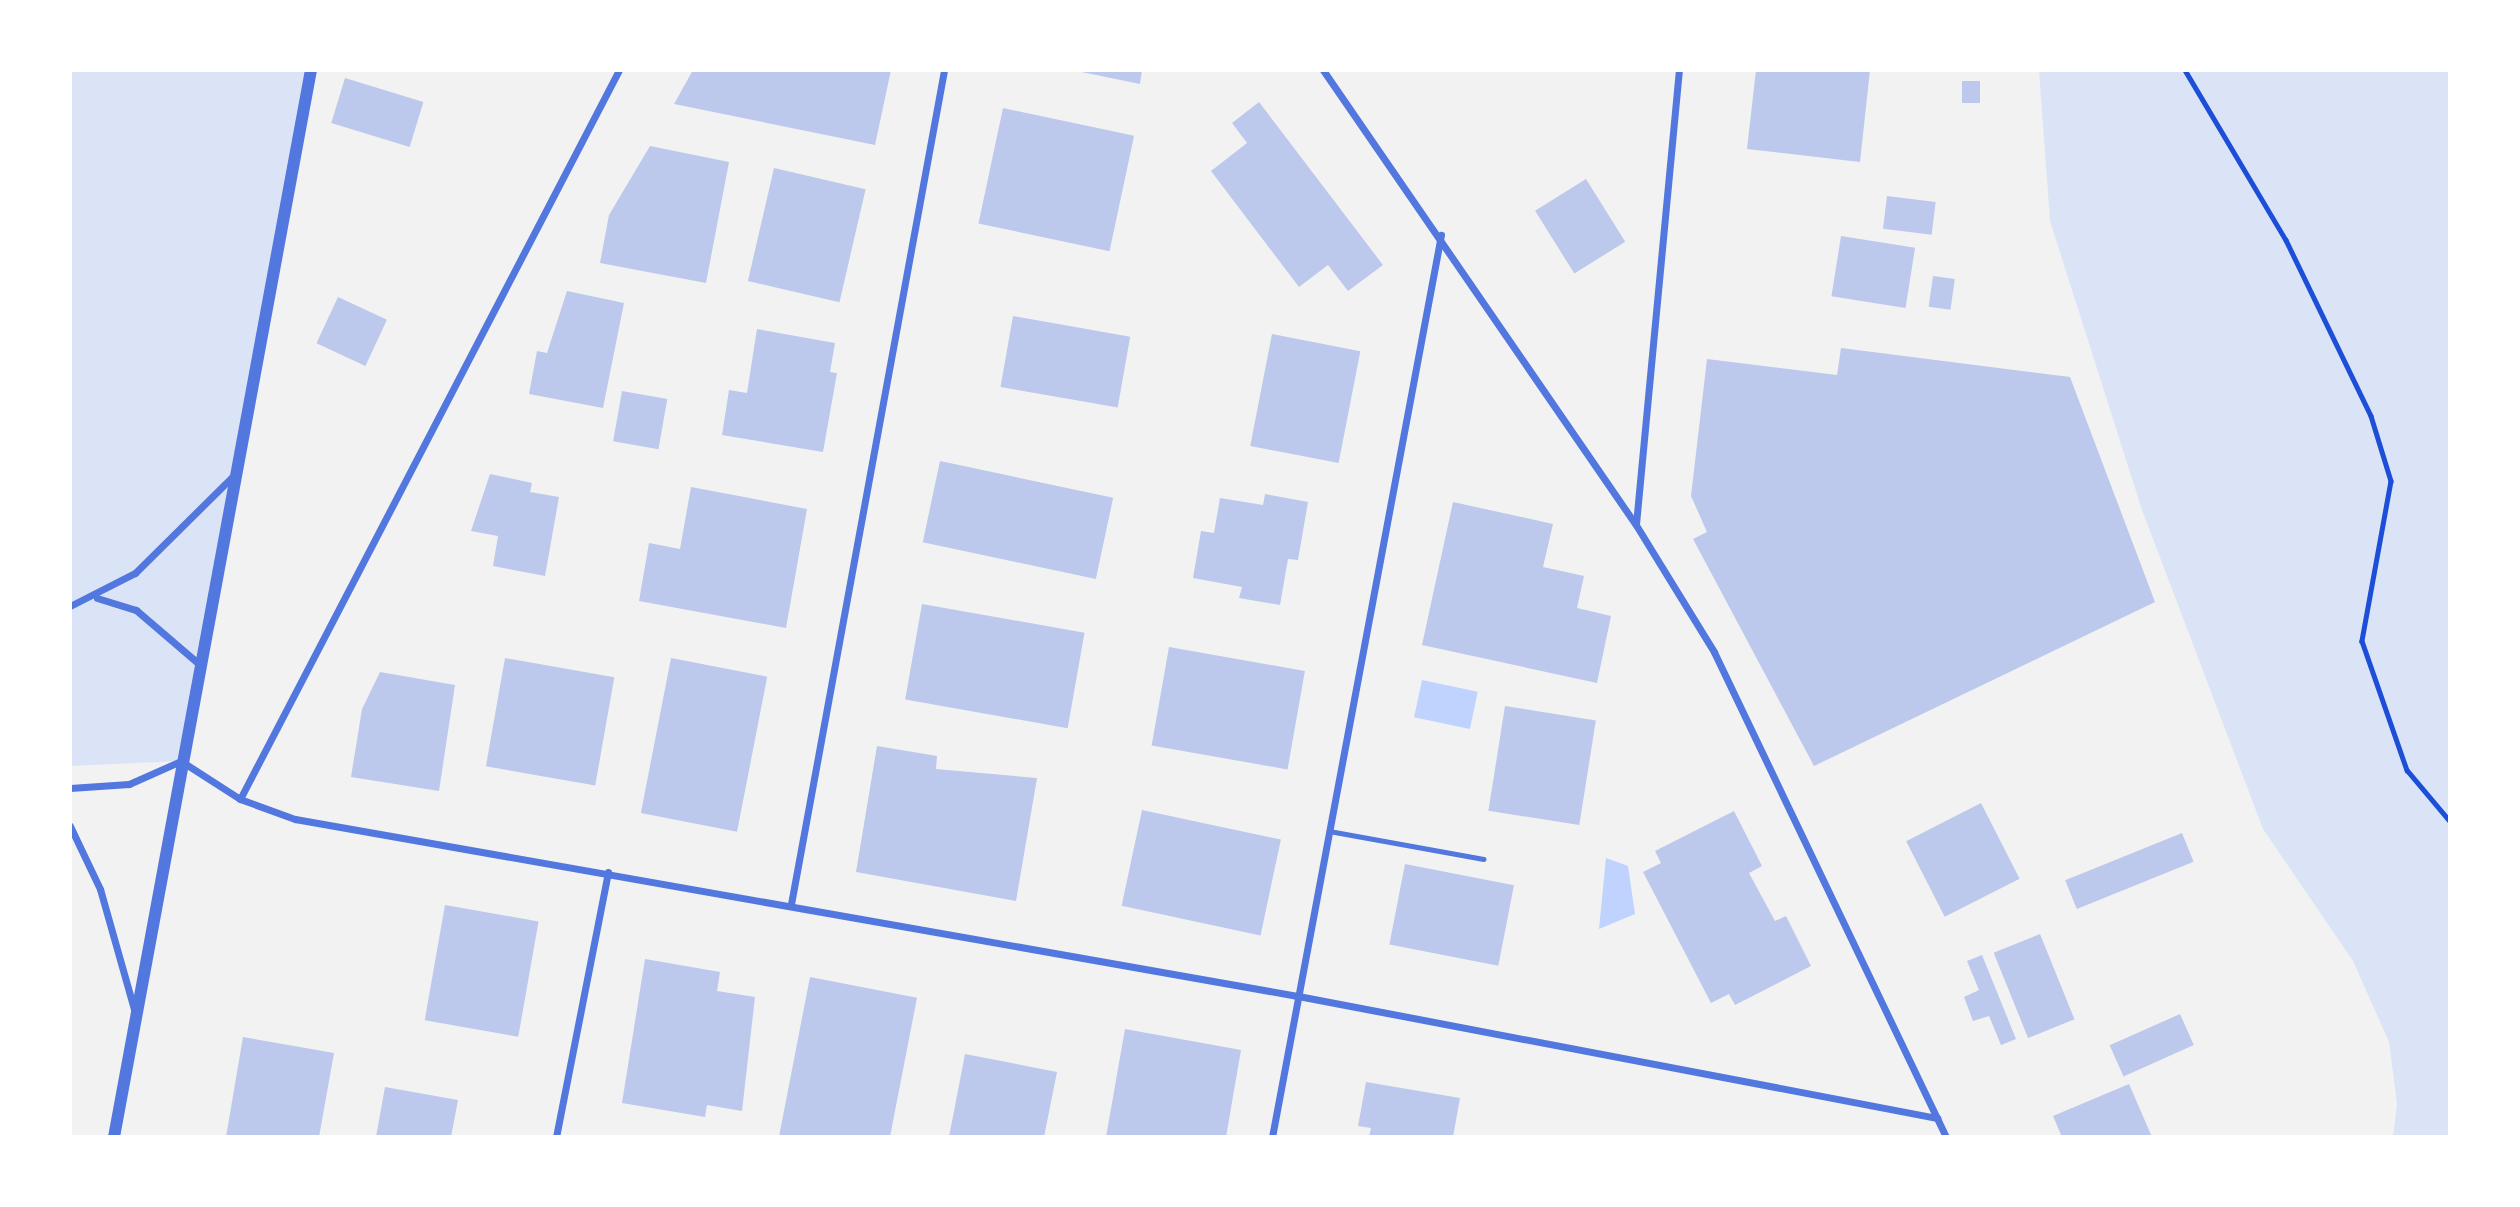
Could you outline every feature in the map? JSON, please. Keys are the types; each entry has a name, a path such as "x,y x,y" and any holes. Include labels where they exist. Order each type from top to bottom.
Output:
{"street":[{"path":"114,1137 181,761 311,70"},
{"path":"240,799 619,70"},
{"path":"791,904 944,70"},
{"path":"1323,70 1441,235 1636,525 1761,740 1946,1137"},
{"path":"1636,525 1679,70"},
{"path":"1272,1137 1441,235"},
{"path":"70,606 92,598 146,563 235,474"},
{"path":"92,598 136,610 199,664"},
{"path":"181,761 240,799 295,819 791,904 1298,996 1937,1118"},
{"path":"70,788 129,784 181,761"},
{"path":"70,826 100,889 135,1014"},
{"path":"556,1137 608,872"}],"lane":[{"path":"1329,831 1483,859"}],"path":[{"path":"2185,70 2286,240 2371,416 2391,481 2362,642 2407,770 2450,821"}],"shaded area":[{"path":"70,70 311,70 181,761 70,766"},
{"path":"2039,70 2450,70 2450,1137 2393,1137 2397,1104 2389,1042 2353,961 2263,829 2142,510 2050,221"}],"water":[{"path":"1422,680 1478,692 1470,729 1414,717"},
{"path":"1606,858 1628,866 1635,914 1599,929"}],"building":[{"path":"693,70 891,70 875,145 674,104"},
{"path":"1072,70 1142,70 1140,84"},
{"path":"1756,70 1870,70 1860,162 1747,149"},
{"path":"345,78 423,102 410,147 331,123"},
{"path":"1962,81 1980,81 1980,103 1962,103"},
{"path":"1259,102 1383,265 1348,291 1328,265 1299,287 1211,171 1247,143 1232,123"},
{"path":"1003,108 1134,136 1110,251 978,223"},
{"path":"650,146 729,162 706,283 600,263 609,215"},
{"path":"774,168 866,189 839,302 748,281"},
{"path":"1586,179 1625,242 1574,274 1535,211"},
{"path":"1887,196 1936,202 1932,235 1883,229"},
{"path":"1841,236 1915,248 1906,308 1831,296"},
{"path":"1933,276 1955,279 1950,310 1929,307"},
{"path":"567,291 624,303 603,408 529,394 537,351 547,353"},
{"path":"338,297 387,320 365,366 316,343"},
{"path":"1013,316 1130,337 1118,408 1000,387"},
{"path":"757,329 835,343 830,372 837,373 823,452 722,435 729,390 747,393"},
{"path":"1272,334 1360,351 1339,463 1250,446"},
{"path":"1841,348 2070,377 2155,602 1814,766 1693,539 1707,532 1691,496 1707,359 1837,375"},
{"path":"622,391 667,399 658,449 613,441"},
{"path":"940,461 1113,498 1096,579 923,542"},
{"path":"490,474 532,483 530,492 559,497 545,576 493,566 498,536 471,531"},
{"path":"691,487 807,509 786,628 639,601 649,543 680,549"},
{"path":"1265,494 1308,502 1298,560 1288,559 1280,605 1239,598 1242,587 1193,578 1201,531 1214,533 1220,498 1263,505"},
{"path":"1453,502 1553,524 1543,567 1584,576 1577,608 1611,616 1597,683 1422,645"},
{"path":"922,604 1084,633 1068,728 905,700"},
{"path":"1169,647 1305,671 1288,769 1152,745"},
{"path":"505,658 614,677 595,786 486,766"},
{"path":"671,658 767,677 737,832 641,813"},
{"path":"380,672 455,685 439,791 351,777 362,709"},
{"path":"1505,706 1596,720 1579,825 1488,811"},
{"path":"877,746 937,756 936,769 1037,778 1016,901 856,872"},
{"path":"1981,803 2020,879 1945,917 1906,841"},
{"path":"1142,810 1281,840 1261,935 1122,906"},
{"path":"1734,811 1762,866 1749,873 1775,921 1786,916 1811,966 1735,1005 1729,994 1711,1003 1643,872 1661,863 1655,851"},
{"path":"2182,833 2194,862 2077,909 2065,880"},
{"path":"1405,864 1514,885 1498,966 1389,944"},
{"path":"445,905 539,921 518,1037 425,1020"},
{"path":"2040,934 2074,1019 2028,1038 1994,953"},
{"path":"1982,955 2016,1039 2001,1045 1989,1016 1973,1021 1964,997 1979,990 1967,961"},
{"path":"645,959 720,972 717,991 755,997 742,1111 707,1105 705,1117 622,1103"},
{"path":"810,977 917,998 890,1137 779,1137"},
{"path":"2180,1014 2194,1045 2123,1076 2110,1045"},
{"path":"1125,1029 1241,1050 1226,1137 1106,1137"},
{"path":"243,1037 334,1053 319,1137 226,1137"},
{"path":"965,1054 1057,1072 1044,1137 949,1137"},
{"path":"1366,1082 1460,1098 1453,1137 1369,1137 1371,1128 1358,1126"},
{"path":"2129,1084 2152,1137 2062,1137 2053,1116"},
{"path":"385,1087 458,1100 451,1137 376,1137"}]}
